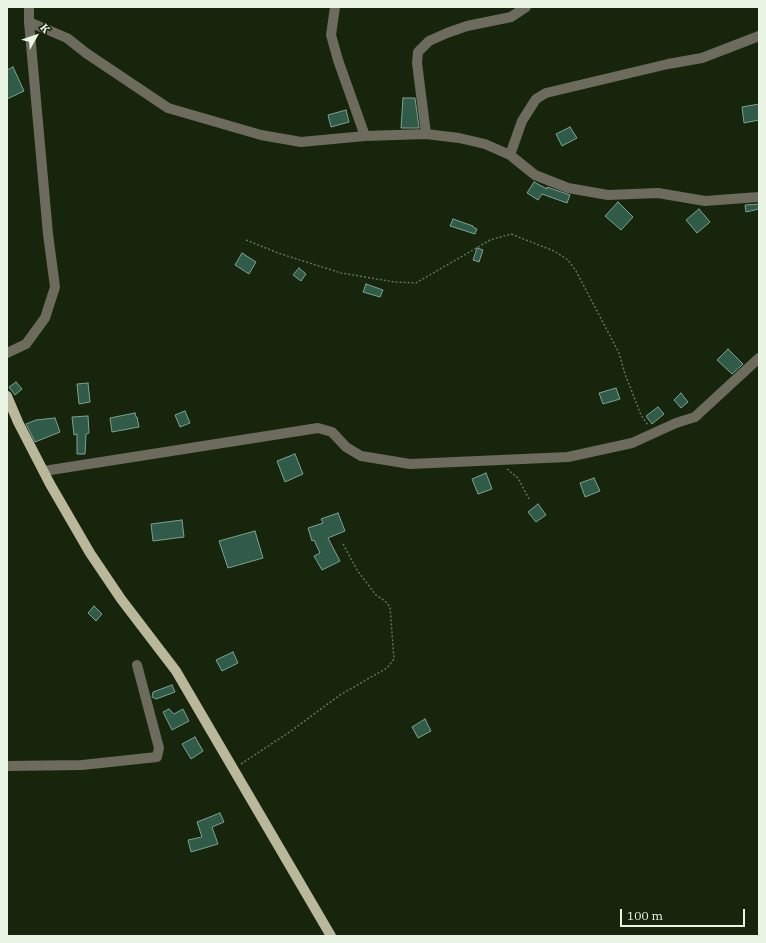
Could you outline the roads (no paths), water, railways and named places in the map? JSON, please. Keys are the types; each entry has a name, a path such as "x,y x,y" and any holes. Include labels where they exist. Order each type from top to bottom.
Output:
{"main road":[{"path":"7,396 18,422 44,471 95,560 121,599 176,671 232,770 331,936"}],"street":[{"path":"7,353 26,344 45,318 55,287 48,234 29,22 29,7"},
{"path":"335,7 331,35 338,60 365,136"},
{"path":"426,134 417,63 418,52 429,41 447,33 466,26 511,17 526,7"},
{"path":"29,22 67,38 86,53 168,108 261,135 301,142 365,136 426,134 459,138 485,144 510,155 535,175 568,188 608,195 658,194 705,200 759,197"},
{"path":"510,155 522,121 536,99 546,93 668,64 702,58 759,36"},
{"path":"44,471 318,428 332,432 346,447 361,456 410,464 568,457 632,443 676,423 695,417 759,358"},
{"path":"7,766 82,765 157,757 159,748 137,665"}]}
